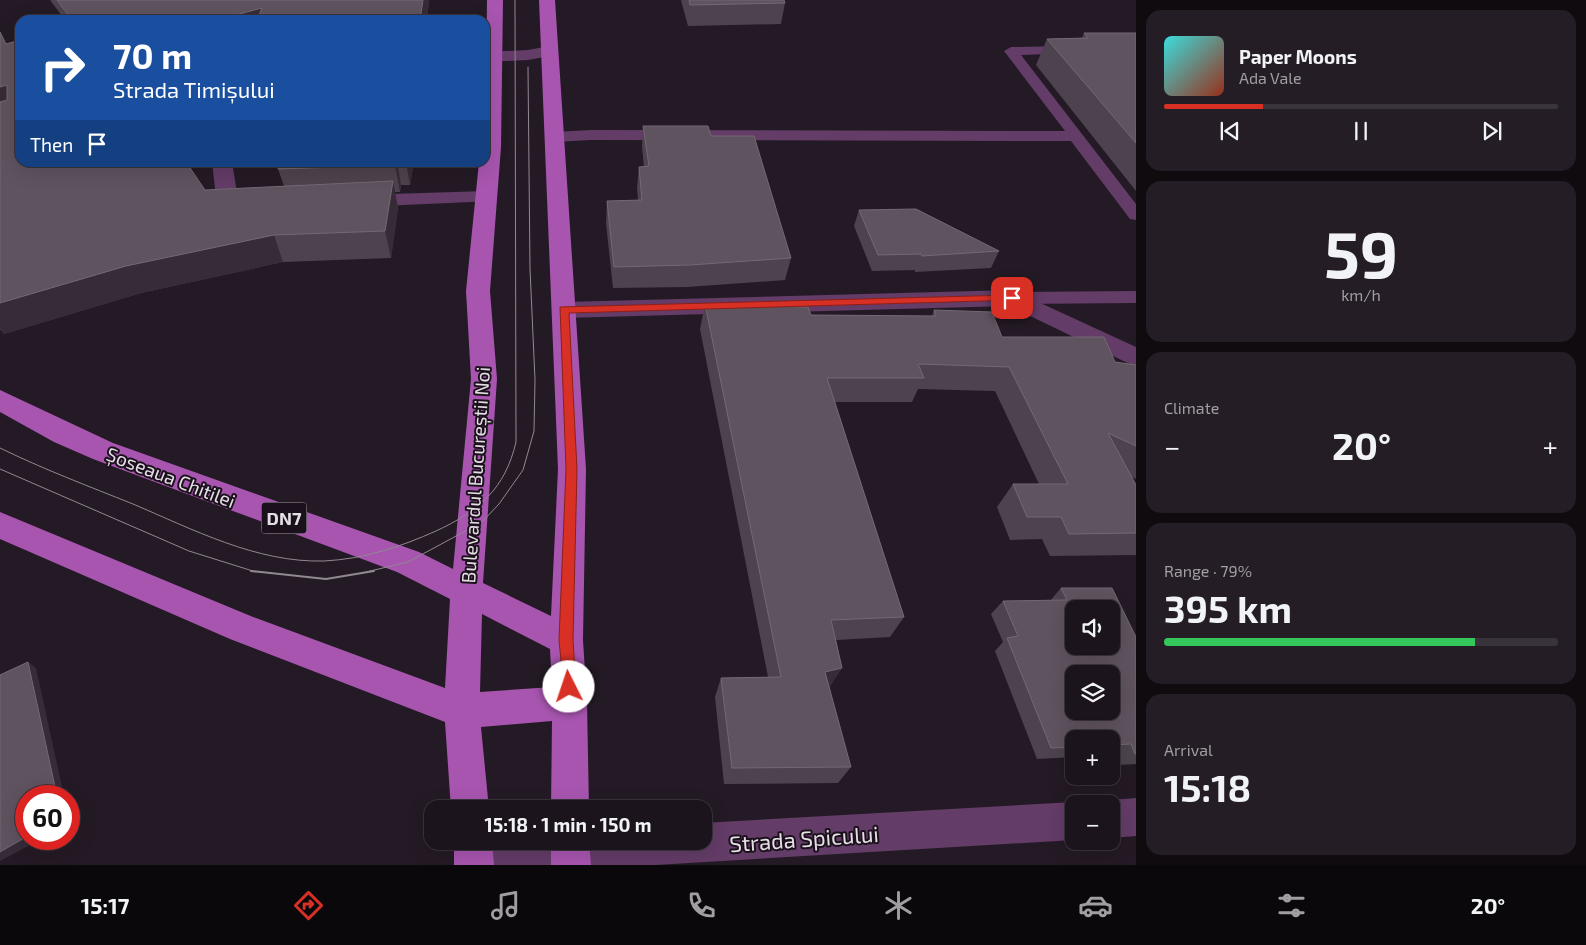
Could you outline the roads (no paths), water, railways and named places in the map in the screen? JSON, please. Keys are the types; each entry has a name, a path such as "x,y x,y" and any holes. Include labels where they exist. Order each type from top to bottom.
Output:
{"main road":[{"name":"Bulevardul Bucureștii Noi","path":"490,41 495,0"},
{"path":"547,0 572,469 566,640 570,703 570,800"},
{"name":"Bulevardul Bucureștii Noi","path":"490,117 490,157"},
{"name":"Bulevardul Bucureștii Noi","path":"469,800 462,711 467,592 476,456 484,379 478,291 489,167"},
{"name":"Șoseaua Chitilei","path":"0,400 64,434 103,451 408,562 566,640"},
{"path":"0,525 26,538 242,628 370,678 462,711 570,703"}],"street":[{"path":"490,57 528,55 549,51"},
{"path":"223,167 228,206 268,204"},
{"path":"337,202 486,197"},
{"path":"564,310 1012,298 1136,358"},
{"path":"1120,818 1136,817"},
{"name":"Strada Spicului","path":"474,855 570,852 680,855 1065,822"}],"lane":[{"path":"1088,49 1010,51 1077,136 1136,216"},
{"path":"554,137 1077,136"},
{"path":"1012,298 1136,297"}],"tram line":[{"path":"0,448 226,543 274,556 299,560 339,560 382,551 436,531 465,515 488,497 505,473 516,442 515,0"},
{"path":"366,572 408,562 482,522 499,504 523,470 534,431 535,380 530,269 528,67"},
{"path":"0,469 189,551 254,571"},
{"path":"254,571 326,579 374,571"}]}
